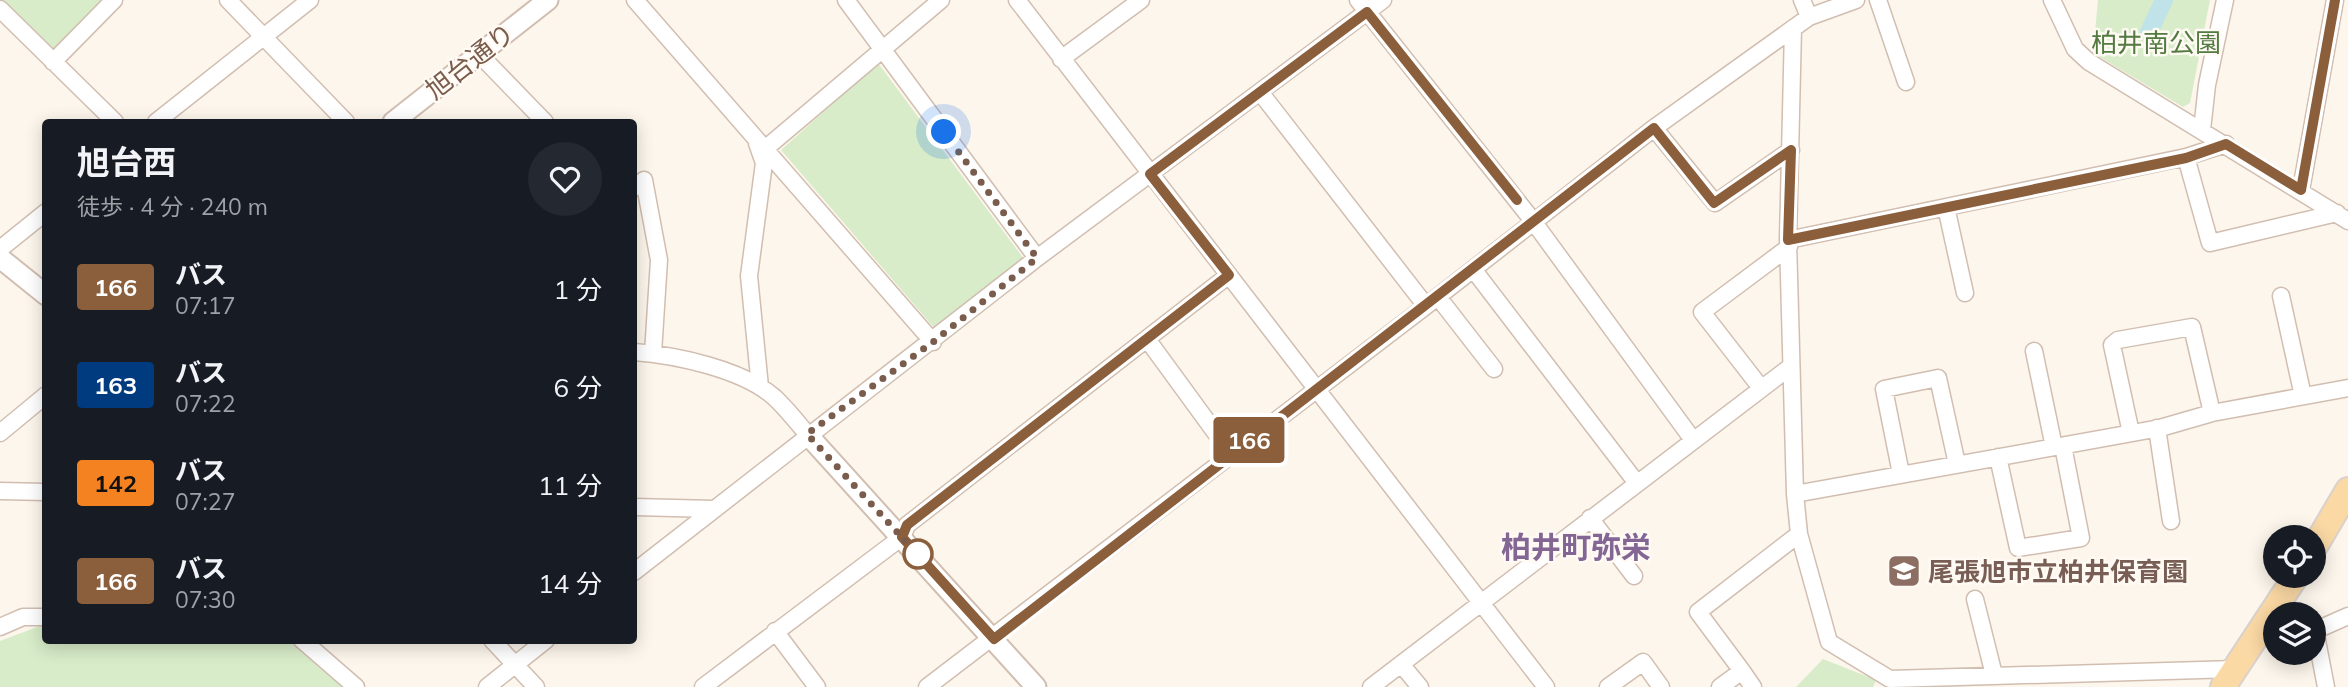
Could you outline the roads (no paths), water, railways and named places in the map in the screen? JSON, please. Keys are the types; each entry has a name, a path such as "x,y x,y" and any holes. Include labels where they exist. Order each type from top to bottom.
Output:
{"main road":[{"path":"2326,528 2348,490"},
{"path":"2229,678 2263,642"}],"street":[{"path":"53,62 114,0"},
{"path":"228,0 343,119"},
{"path":"160,119 310,0"},
{"name":"旭台通り","path":"397,119 548,0"},
{"path":"635,0 933,342"},
{"path":"846,0 1037,258"},
{"path":"761,143 941,0"},
{"path":"1017,0 1546,687"},
{"path":"1061,59 1140,0"},
{"path":"637,570 807,434 933,342 1037,258 1260,92 1363,6 1383,0"},
{"path":"1802,0 1809,17"},
{"path":"927,687 994,639 1654,128 1809,17 1856,0"},
{"path":"1878,0 1906,82"},
{"path":"2052,0 2075,49 2089,62 2342,217"},
{"path":"2202,130 2207,85 2225,0"},
{"path":"2301,190 2335,0"},
{"path":"1363,6 1533,221 1693,440"},
{"path":"0,9 112,119"},
{"path":"1793,28 1788,243 1795,494 1799,534 1829,642 1882,681 1994,675 2229,678"},
{"path":"478,53 542,119"},
{"path":"1260,92 1432,302 1494,369"},
{"path":"1654,128 1714,203 1791,150"},
{"path":"760,387 749,276 764,163 761,143"},
{"path":"1761,388 1702,312 1788,243 1946,207 2186,158 2226,144"},
{"path":"2186,158 2210,243 2342,217"},
{"path":"637,186 644,180 659,260 653,353"},
{"path":"1946,207 1965,293"},
{"path":"0,249 42,215"},
{"path":"0,258 42,292"},
{"path":"1473,269 1636,482"},
{"path":"703,687 902,537 907,525 1229,275"},
{"path":"2281,296 2303,396"},
{"path":"2131,433 2112,345 2118,340 2192,327 2212,413"},
{"path":"1147,339 1231,454"},
{"path":"1998,457 2018,548 2081,538 2034,351"},
{"path":"637,352 653,353 713,367 760,387 775,398 1037,687"},
{"path":"1371,687 1790,367"},
{"path":"1901,474 1884,388 1938,378 1957,464"},
{"path":"1795,494 2059,447 2157,428 2212,413 2348,388"},
{"path":"0,433 42,398"},
{"path":"2157,428 2171,521"},
{"path":"0,491 42,492"},
{"path":"637,508 714,509"},
{"path":"1590,518 1634,576"},
{"path":"1753,687 1698,612 1799,534"},
{"path":"1975,599 1994,675"},
{"path":"2326,626 2348,616"},
{"path":"0,626 23,617 42,617"},
{"path":"775,631 817,687"},
{"path":"307,644 356,687"},
{"path":"496,644 536,687"},
{"path":"487,687 541,644"},
{"path":"1608,687 1643,662 1661,687"},
{"path":"1401,664 1420,687"},
{"path":"2321,665 2326,687"},
{"path":"1720,687 1742,671"}],"waterway":[{"path":"2149,32 2164,0"}],"place":[{"name":"尾張旭市立柏井保育園","path":"1904,571"}],"district":[{"name":"柏井町弥栄","path":"1576,547"}],"park label":[{"name":"柏井南公園","path":"2156,42"}]}
